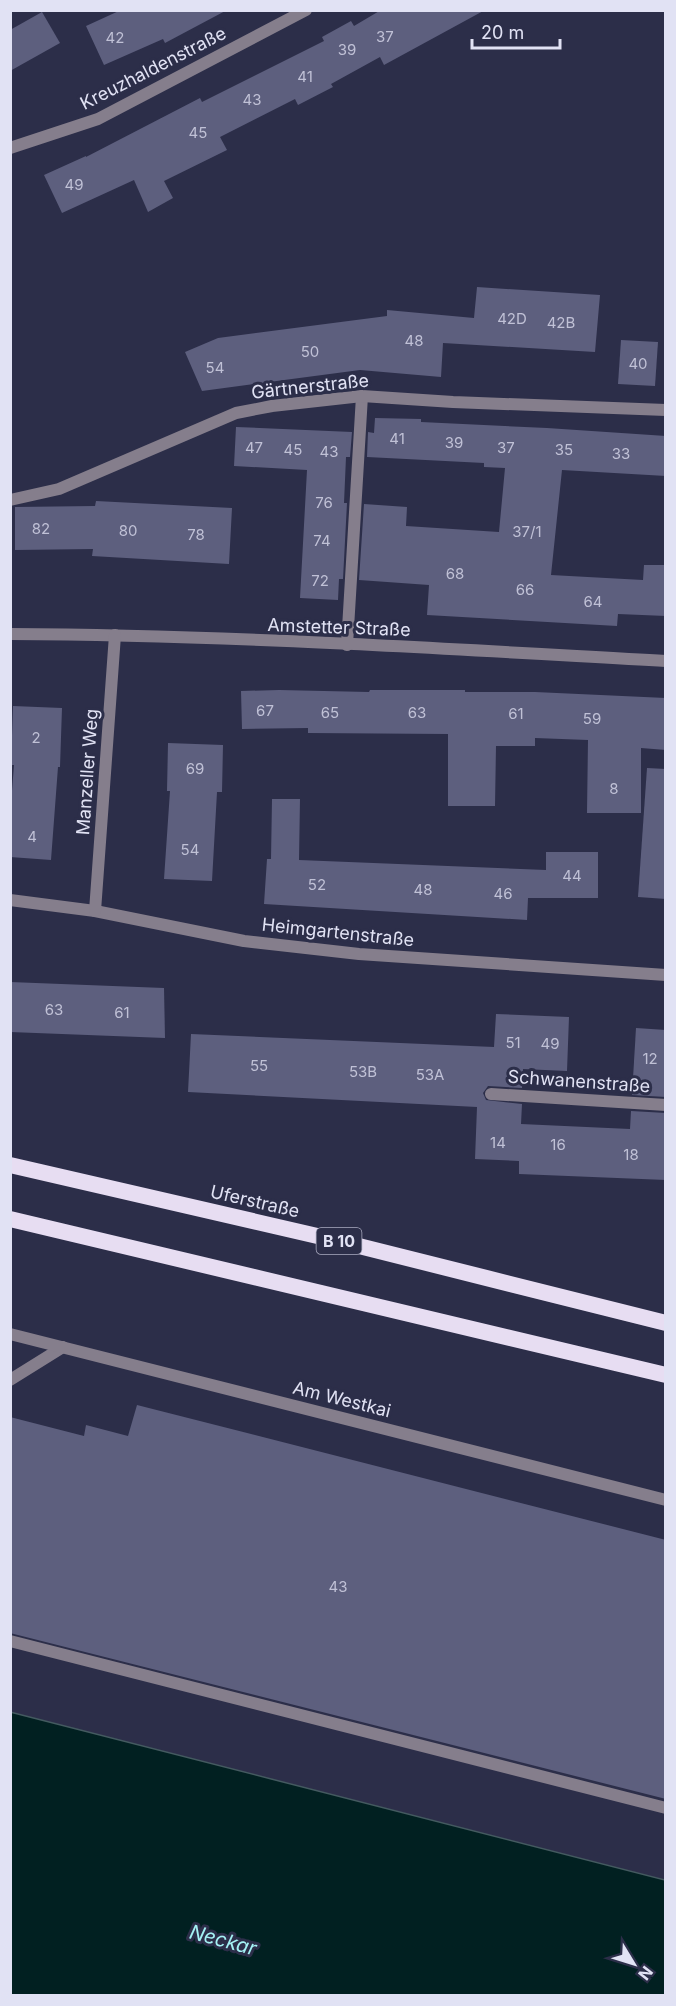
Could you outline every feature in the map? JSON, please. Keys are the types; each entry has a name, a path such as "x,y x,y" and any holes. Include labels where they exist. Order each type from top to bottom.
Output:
{"highway":[{"name":"Uferstraße","path":"10,1165 339,1241 666,1323"},
{"path":"10,1218 666,1375"}],"street":[{"name":"Kreuzhaldenstraße","path":"10,148 98,119 306,10"},
{"name":"Gärtnerstraße","path":"10,500 59,489 236,412 272,406 362,396 453,402 666,410"},
{"path":"347,645 362,396"},
{"name":"Amstetter Straße","path":"10,634 115,635 666,661"},
{"name":"Manzeller Weg","path":"95,912 115,635"},
{"name":"Heimgartenstraße","path":"10,900 95,912 244,941 358,954 666,975"},
{"name":"Schwanenstraße","path":"491,1094 666,1105"},
{"name":"Am Westkai","path":"10,1334 666,1500"},
{"path":"10,1380 63,1347"},
{"path":"10,1641 666,1808"}],"water":[{"name":"Neckar","path":"10,1712 665,1880 665,1995 11,1995"}],"building":[{"path":"121,10 227,10 165,43 163,39 104,65 86,26"},
{"path":"381,10 485,10 384,65 380,57 331,84 333,87 298,105 295,99 220,137 227,150 164,181 173,198 148,212 134,180 62,213 44,175 86,157 200,98 202,102 324,41 322,37 351,21 354,26"},
{"path":"42,12 60,43 10,71 10,30"},
{"path":"477,287 600,295 595,352 443,343 441,377 360,370 202,391 185,352 218,338 387,316 387,310 474,318"},
{"path":"621,340 658,342 655,386 618,384"},
{"path":"375,418 421,419 421,422 666,436 666,476 562,470 551,575 643,580 644,565 666,565 666,616 618,614 617,626 427,615 429,585 359,580 364,504 407,507 406,526 499,532 505,468 484,467 484,463 367,457 368,432 374,433"},
{"path":"236,427 352,432 350,457 346,457 344,503 347,503 343,579 339,579 338,600 300,598 307,470 234,466"},
{"path":"96,501 232,508 229,564 92,556 93,549 15,550 15,507 95,506"},
{"path":"370,690 465,690 465,692 535,692 666,698 666,750 641,748 641,813 587,813 588,740 535,738 535,746 496,746 495,806 448,806 448,734 308,733 308,728 242,729 241,691 369,692"},
{"path":"13,706 62,708 60,767 58,767 51,860 10,857 14,765 11,765"},
{"path":"168,743 223,745 222,792 217,792 212,881 164,879 170,791 167,791"},
{"path":"647,768 666,769 666,899 638,897"},
{"path":"272,799 300,799 299,860 546,870 546,852 598,852 598,898 528,898 527,920 264,904 267,859 271,859"},
{"path":"10,982 164,988 165,1038 10,1032"},
{"path":"496,1014 569,1017 567,1071 523,1069 522,1088 488,1086 483,1093 486,1100 522,1104 521,1124 630,1129 631,1111 666,1113 666,1180 519,1174 519,1161 475,1159 477,1107 188,1092 191,1034 494,1047"},
{"path":"636,1028 666,1030 666,1097 632,1095"},
{"path":"137,1405 666,1540 666,1799 10,1633 10,1417 84,1436 86,1425 128,1436"}]}
